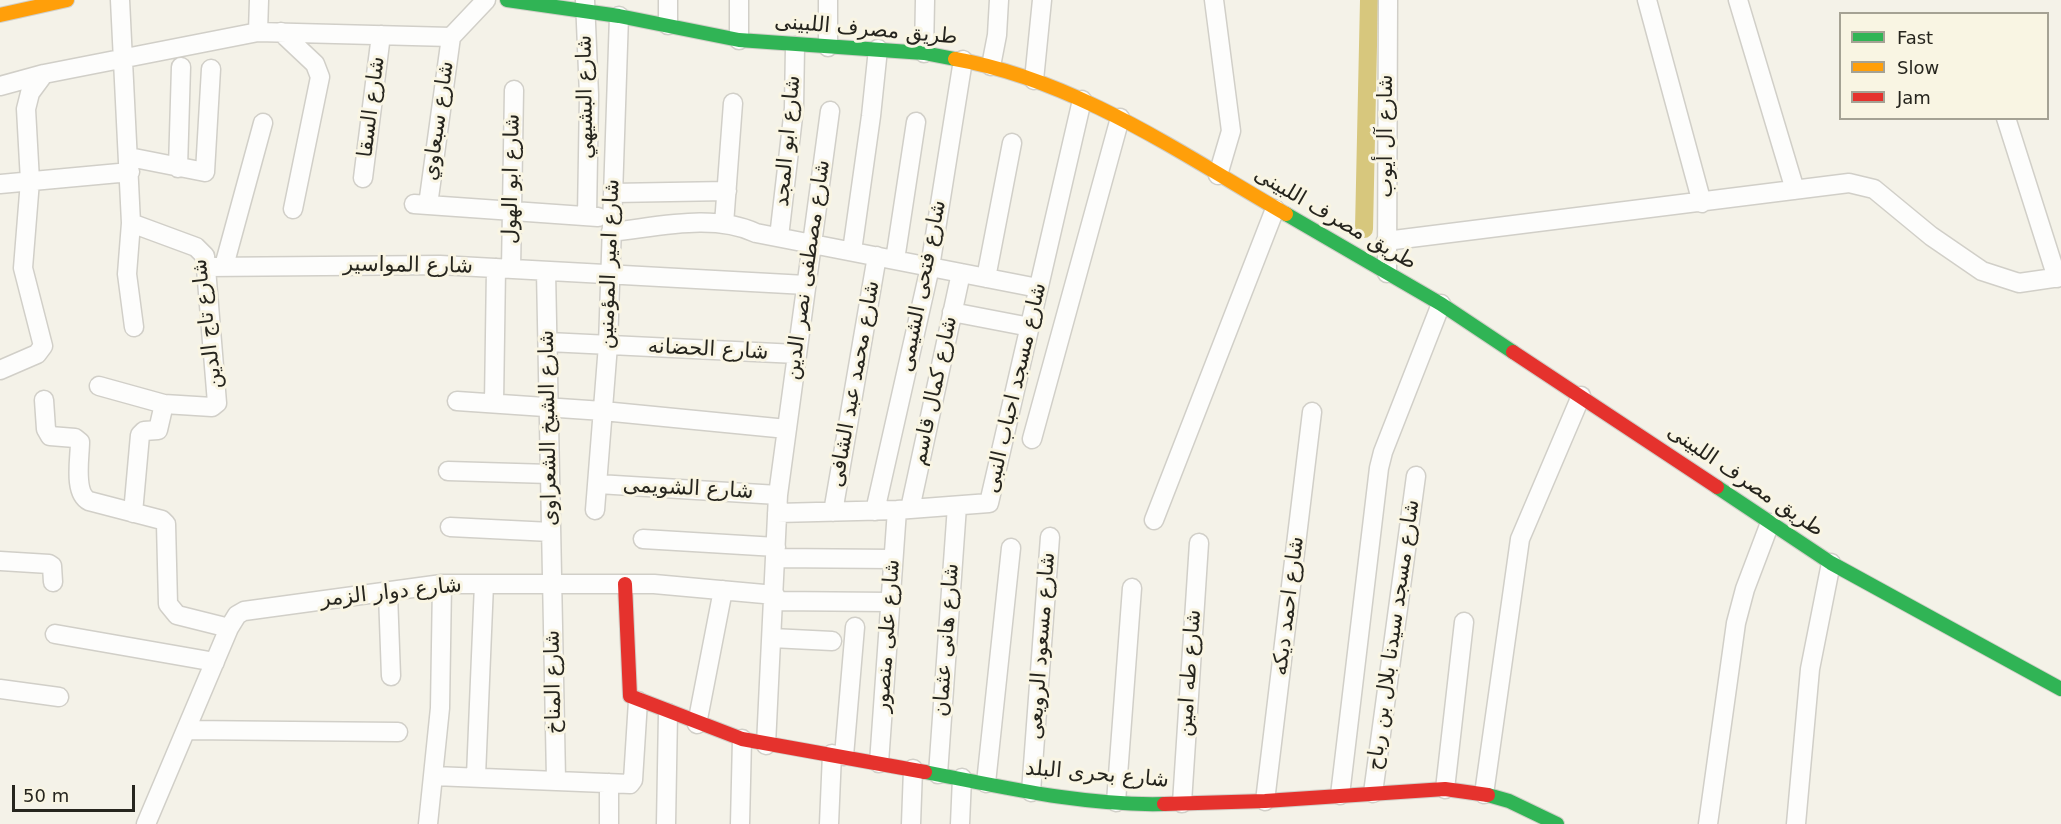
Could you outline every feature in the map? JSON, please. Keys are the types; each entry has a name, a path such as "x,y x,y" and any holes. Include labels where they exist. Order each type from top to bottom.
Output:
{"street":[{"path":"8,9 67,0"},
{"path":"120,0 131,224 127,274 134,327"},
{"path":"258,32 260,0"},
{"path":"0,86 44,74 258,32 451,37 486,0"},
{"name":"طريق مصرف اللبينى","path":"507,0 585,7 739,40 795,46 924,53 991,66 1034,80 1082,100 1120,118 1441,304 1831,564 2061,689"},
{"path":"668,0 668,25"},
{"path":"739,0 739,40"},
{"path":"828,0 828,47"},
{"path":"924,0 924,53"},
{"path":"991,66 997,35 999,0"},
{"path":"1034,80 1042,0"},
{"path":"1214,0 1232,131 1218,175"},
{"name":"شارع آل أيوب","path":"1387,273 1388,0"},
{"path":"1647,0 1702,202"},
{"path":"1738,0 1795,190"},
{"name":"شارع البشيهي","path":"585,7 588,95 587,216"},
{"name":"شارع امير المؤمنين","path":"596,510 608,345 619,16"},
{"path":"281,32 315,64 320,77 294,209"},
{"name":"شارع السقا","path":"363,178 381,35"},
{"name":"شارع سبعاوي","path":"451,37 421,204 512,211"},
{"name":"شارع ابو المجد","path":"779,237 794,108 795,46"},
{"path":"852,251 872,116 878,50"},
{"name":"شارع فتحى الشيمى","path":"875,511 930,267 963,60"},
{"path":"178,168 181,67"},
{"path":"0,184 129,164 178,168 202,173 206,171 211,69"},
{"path":"0,370 37,354 43,346 23,268 30,181 26,109 30,93 44,74"},
{"name":"شارع ابو الهول","path":"494,403 504,268 512,211 514,90"},
{"name":"شارع مسجد احباب النبى","path":"777,513 903,510 989,503 1082,100"},
{"path":"724,224 733,103"},
{"name":"شارع مصطفى نصر الدين","path":"766,745 775,598 778,495 830,111"},
{"path":"1032,439 1120,118"},
{"path":"1386,241 1849,183 1874,189 1931,236 1982,271 2019,284 2059,277 2007,120"},
{"name":"شارع محمد عبد الشافى","path":"833,512 916,122"},
{"path":"215,266 263,123"},
{"path":"986,278 1012,143"},
{"path":"613,193 727,191"},
{"path":"1154,520 1275,209"},
{"path":"512,211 587,216 612,225 724,224 1038,288"},
{"name":"شارع تاج الدين","path":"131,224 201,250 215,266 217,400 212,407 164,404"},
{"name":"شارع المواسير","path":"215,266 413,264 806,285"},
{"name":"شارع الشيخ الشعراوى","path":"546,271 552,586"},
{"name":"شارع كمال قاسم","path":"903,510 961,273"},
{"path":"1340,795 1379,468 1383,452 1441,304"},
{"path":"952,312 1030,327"},
{"name":"شارع الحضانه","path":"548,342 797,354"},
{"path":"99,386 164,404 158,430 145,430 140,435 133,513"},
{"path":"1484,794 1520,539 1581,396"},
{"path":"44,400 46,429 50,436 75,438 80,442 82,497 162,520 165,524 168,603 171,611 177,615 229,628"},
{"path":"457,401 603,411 787,429"},
{"name":"شارع احمد ديكه","path":"1265,801 1312,412"},
{"path":"448,471 550,474"},
{"name":"شارع مسجد سيدنا بلال بن رباح","path":"1373,793 1416,476"},
{"name":"شارع الشويمى","path":"598,484 778,495"},
{"name":"شارع هانى عثمان","path":"938,774 957,506"},
{"name":"شارع على منصور","path":"879,763 893,559 903,510"},
{"path":"1708,824 1736,622 1745,589 1770,523"},
{"path":"450,527 551,532"},
{"name":"شارع مسعود الرويعى","path":"1031,792 1050,537"},
{"path":"643,539 776,552 893,559"},
{"name":"شارع طه امين","path":"1182,803 1199,543"},
{"path":"986,783 1011,548"},
{"path":"0,561 49,564 52,566 53,582"},
{"path":"1796,824 1810,669 1831,564"},
{"path":"476,776 480,636 484,584"},
{"name":"شارع دوار الزمر","path":"146,824 229,628 237,615 244,611 388,594 442,585 484,584 552,586 625,584 723,590 775,598 890,602"},
{"path":"434,776 556,779 630,784 633,782 638,701 628,690 625,584"},
{"path":"428,824 440,708 442,585"},
{"name":"شارع المناخ","path":"552,586 556,779"},
{"path":"1116,802 1132,588"},
{"path":"697,724 723,590"},
{"path":"388,594 391,676"},
{"path":"1445,789 1464,622"},
{"path":"829,824 855,627"},
{"path":"55,634 215,662"},
{"path":"772,638 832,641"},
{"path":"0,689 59,697"},
{"name":"شارع بحرى البلد","path":"638,701 742,740 838,755 1031,792 1116,802 1182,803 1265,801 1445,789 1484,794 1509,801 1557,824"},
{"path":"666,824 668,713"},
{"path":"186,730 398,732"},
{"path":"740,824 742,740"},
{"path":"911,824 913,769"},
{"path":"960,824 962,778"},
{"path":"609,783 609,824"}],"waterway":[{"path":"1364,229 1369,0"}],"traffic: fast":[{"path":"507,0 619,16 739,40 924,53 955,59"},
{"path":"1286,214 1441,304 1513,352"},
{"path":"1717,487 1831,563 2061,689"},
{"path":"925,772 1074,799 1164,804"},
{"path":"1488,795 1509,801 1557,824"}],"traffic: slow":[{"path":"0,15 67,0"},
{"path":"955,59 1000,69 1085,101 1167,144 1286,214"}],"traffic: jam":[{"path":"1513,352 1717,487"},
{"path":"625,584 630,696 742,739 925,772"},
{"path":"1164,804 1265,801 1445,789 1488,795"}]}
